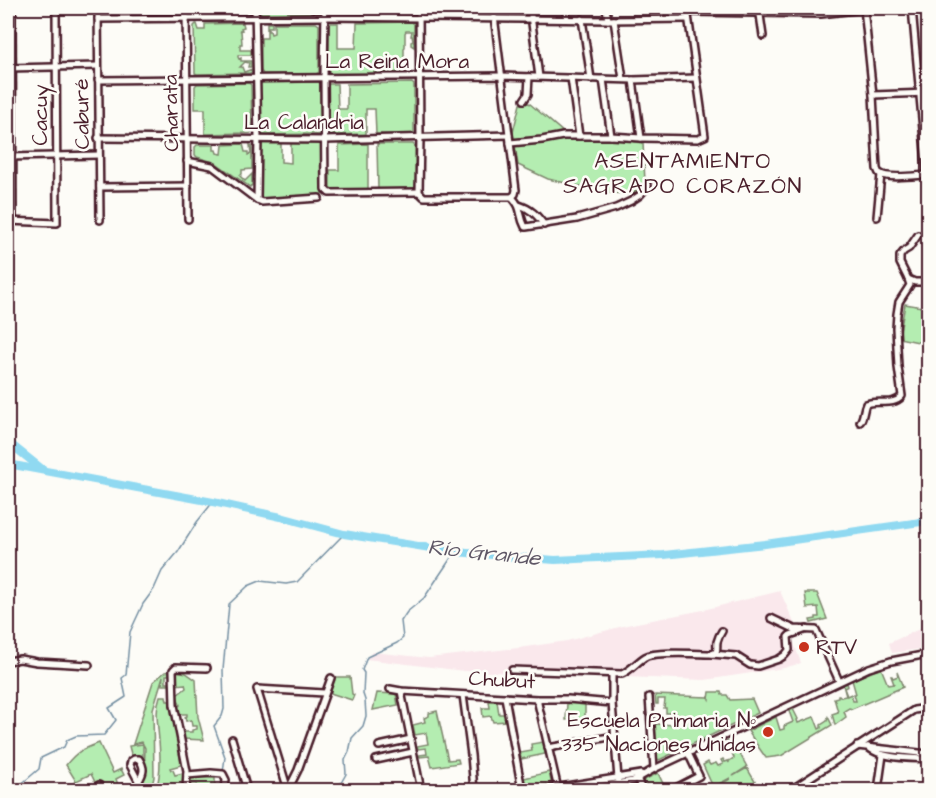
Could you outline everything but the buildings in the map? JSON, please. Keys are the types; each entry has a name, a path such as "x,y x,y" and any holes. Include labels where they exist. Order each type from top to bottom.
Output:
{"street":[{"path":"10,222 12,8"},
{"name":"Cacuy","path":"10,222 57,223 56,8"},
{"name":"Caburé","path":"98,8 100,220"},
{"name":"Charata","path":"186,8 188,219"},
{"path":"255,8 260,201"},
{"path":"325,8 325,189 329,193 420,192"},
{"path":"419,8 420,192 424,197 512,197 519,205 537,214 544,225"},
{"path":"493,8 516,190 512,197"},
{"path":"530,8 539,77"},
{"path":"565,8 567,19"},
{"path":"606,8 611,20 623,79"},
{"path":"864,8 873,95 877,169 879,173 893,177 928,175 912,8"},
{"path":"98,19 531,18 611,20 759,10 821,14 873,8"},
{"path":"759,10 763,36"},
{"path":"510,143 563,136 698,139 705,136 688,13"},
{"path":"582,19 591,78"},
{"path":"10,68 98,66"},
{"name":"La Reina Mora","path":"98,80 501,76 633,80 696,78"},
{"path":"524,100 528,94 529,76"},
{"path":"571,78 579,136"},
{"path":"603,79 611,136"},
{"path":"633,80 641,138"},
{"path":"873,95 928,93"},
{"name":"La Calandria","path":"98,138 325,140 509,135"},
{"path":"10,157 99,155"},
{"path":"188,161 212,166 260,201 319,198"},
{"path":"877,217 881,174"},
{"path":"100,187 188,186"},
{"path":"519,205 525,227 544,225 616,208 640,195 648,186"},
{"path":"860,422 866,404 898,401 902,396 898,367 897,321 899,302 910,285 900,263 900,256 918,235"},
{"path":"908,279 915,282 928,282"},
{"path":"771,618 794,629 816,630 839,681"},
{"path":"512,670 622,674 643,659 653,655 712,654 735,656 750,665 758,666 784,655 789,650 790,635 807,629"},
{"path":"712,654 717,650 717,641 722,631"},
{"path":"582,790 633,781 869,668 885,662 928,654"},
{"path":"8,662 20,659 89,665"},
{"path":"186,790 187,775 174,705 173,670 176,667 207,668"},
{"path":"612,674 618,778"},
{"path":"288,790 298,770 331,678"},
{"path":"288,790 257,689 324,693"},
{"name":"Chubut","path":"390,689 612,703"},
{"path":"401,691 422,790"},
{"path":"463,695 474,790"},
{"path":"505,697 522,790"},
{"path":"649,697 654,769"},
{"path":"537,699 558,789"},
{"path":"794,788 914,710 928,708"},
{"path":"548,748 615,736"},
{"path":"232,739 248,790"},
{"path":"379,746 411,739"},
{"path":"857,746 928,754"},
{"path":"868,747 873,752 883,755 928,759"},
{"path":"376,760 413,752"},
{"path":"672,790 699,777 688,753"},
{"path":"878,790 883,755"},
{"path":"138,782 143,775 143,765 139,759 134,759 130,761 130,765 138,782 143,790"},
{"path":"187,775 223,774 226,780 225,790"},
{"path":"541,790 640,776"},
{"path":"640,776 642,790"},
{"path":"775,790 794,788 806,790"}],"shaded area":[{"path":"780,591 796,627 807,624 809,631 792,638 801,663 784,668 705,680 464,671 366,659 372,652 429,658 567,641 627,625 703,610"},
{"path":"928,625 928,648 892,653 889,643"}],"green space":[{"path":"194,8 241,8 243,12 250,10 250,12 249,14 196,15"},
{"path":"260,8 320,8 320,11 318,13 262,14"},
{"path":"328,8 414,8 414,11 412,13 330,14"},
{"path":"412,22 414,24 414,47 411,45 412,31 406,31 404,75 329,74 330,23 338,23 338,48 356,48 357,23"},
{"path":"243,23 244,27 239,30 242,44 240,44 240,50 251,50 251,55 238,55 238,57 241,61 251,61 251,67 248,67 249,63 245,62 240,67 244,72 252,69 252,72 195,73 194,26 197,24 199,30 205,30 205,24"},
{"path":"267,23 272,23 272,27 268,27 271,34 274,33 274,23 316,23 319,25 319,72 316,74 263,74 261,71 261,38 267,38"},
{"path":"249,83 251,85 252,132 205,134 205,109 195,109 195,86 197,84"},
{"path":"320,83 321,132 319,134 263,135 261,133 260,84"},
{"path":"412,83 414,85 413,134 376,134 375,109 366,109 366,134 330,135 328,133 329,84 337,84 338,109 347,109 347,84"},
{"path":"529,103 563,132 577,138 643,143 645,182 633,194 610,193 548,179 518,165 513,132 520,104"},
{"path":"281,143 281,162 291,163 291,143 322,144 322,194 320,196 261,199 261,145"},
{"path":"243,144 248,155 251,154 250,145 252,146 252,169 242,170 240,176 245,181 252,174 250,187 216,163 195,155 197,145 214,145 214,150 222,154 223,145"},
{"path":"368,144 368,189 332,189 330,170 339,170 339,145"},
{"path":"377,144 413,144 415,146 416,187 378,189"},
{"path":"905,304 928,308 928,344 899,338"},
{"path":"805,593 817,593 827,619 811,623 810,620 819,617 818,607 807,608"},
{"path":"881,668 888,685 894,684 891,676 893,678 898,676 897,672 903,687 852,709 849,708 844,711 846,717 835,725 832,714 838,712 834,698 838,695 846,696 843,685 847,683 848,686 844,688 847,696 851,694 853,701 856,701 852,680"},
{"path":"174,670 186,673 196,680 198,717 204,740 183,739 182,732 192,732 197,729 197,726 192,726 191,720 186,721 187,714 179,714 178,706 180,705 177,695 186,688 185,684 175,685"},
{"path":"171,671 171,675 166,675 166,683 170,685 162,685 163,676 153,709 154,777 151,790 144,790 141,783 144,777 145,748 142,742 133,744 153,682 165,672"},
{"path":"334,677 350,677 354,695 352,700 330,693"},
{"path":"710,692 721,692 730,700 752,699 758,713 657,759 655,724 677,725 676,713 666,713 665,699 658,699 658,704 656,704 655,695 708,697 709,699"},
{"path":"377,693 396,694 398,705 373,710"},
{"path":"160,696 166,696 167,701 172,701 181,765 170,768 175,775 183,773 183,790 156,790 160,768 157,712"},
{"path":"489,701 497,701 499,714 504,714 506,721 493,722 491,716 483,717 482,708 490,708"},
{"path":"567,703 585,704 585,719 566,720"},
{"path":"793,709 798,723 814,716 819,729 828,717 832,725 781,756 766,758 748,731 776,717 780,730 784,729 784,726 793,722 789,711"},
{"path":"437,711 448,760 458,759 459,763 432,767 429,756 420,757 419,755 427,754 426,748 418,749 417,746 428,744 426,733 415,735 413,725 425,722 424,718 429,716 429,713"},
{"path":"727,740 732,751 739,752 747,767 733,776 747,768 760,790 716,790 716,787 730,778 713,787 703,765 708,762 710,765 716,763 718,766 723,764 721,760 723,759 729,763 734,758"},
{"path":"543,742 545,754 521,759 520,753 532,751 531,744"},
{"path":"99,743 113,773 121,769 124,775 116,779 118,785 123,783 126,788 103,790 99,783 96,784 91,774 76,781 66,765 81,751"},
{"path":"143,744 143,761 132,758 129,746"},
{"path":"549,772 550,784 528,788 526,786 524,778"},
{"path":"658,773 666,790 647,790 644,780"},
{"path":"191,777 215,778 215,790 203,790 204,787 190,784"},
{"path":"76,781 81,790 64,790"}],"waterway":[{"name":"Río Grande","path":"8,442 42,469"},
{"name":"Río Grande","path":"8,464 213,502 344,534 455,552 555,560 664,555 765,544 928,521"},
{"path":"17,790 39,769 41,758 64,747 67,740 76,736 104,735 116,720 109,708 126,697 122,678 126,675 130,632 162,571 213,502"},
{"path":"223,772 225,757 214,726 222,716 224,709 223,670 229,604 248,586 260,581 286,584 297,582 344,534"},
{"path":"337,790 346,774 345,760 352,738 363,726 366,716 362,670 367,657 403,638 401,621 407,612 424,598 455,552"},
{"path":"222,790 223,779"}],"place":[{"name":"RTV","path":"804,647"},
{"name":"Escuela Primaria Nº 335 Naciones Unidas","path":"768,732"}],"district":[{"name":"ASENTAMIENTO SAGRADO CORAZÓN","path":"683,174"}]}
